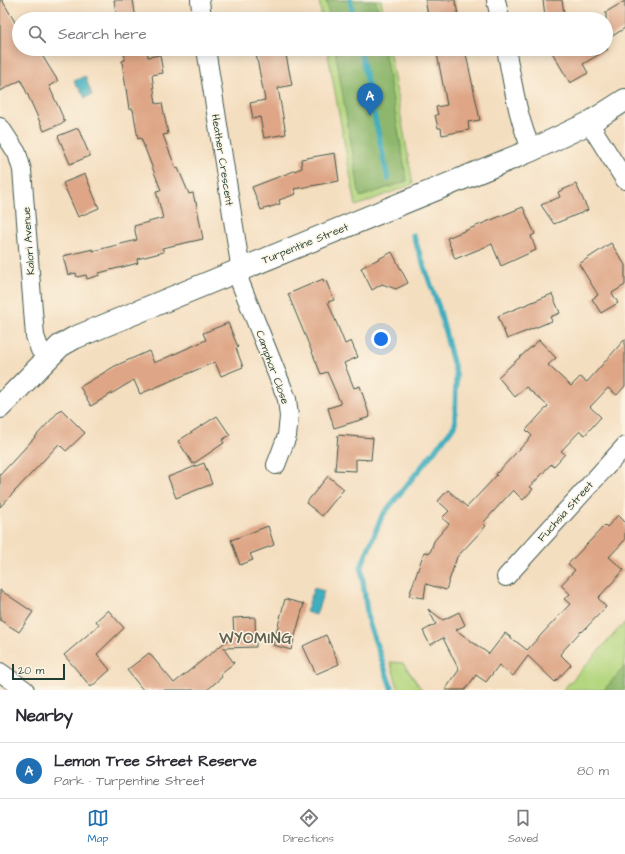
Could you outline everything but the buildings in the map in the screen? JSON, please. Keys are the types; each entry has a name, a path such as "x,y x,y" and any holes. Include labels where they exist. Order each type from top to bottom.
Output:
{"street":[{"path":"200,0 201,12"},
{"path":"496,0 499,12"},
{"name":"Heather Crescent","path":"207,56 239,258 239,270"},
{"path":"507,56 518,112 532,150"},
{"name":"Turpentine Street","path":"0,407 60,346 74,338 532,150 589,123 625,100"},
{"path":"589,123 625,180"},
{"name":"Kalori Avenue","path":"0,127 17,153 22,170 35,336 40,350 48,358"},
{"name":"Camphor Close","path":"239,270 240,282 287,399 289,417 287,436 276,465"},
{"name":"Fuchsia Street","path":"506,577 625,446"},
{"path":"0,672 25,690"}],"green space":[{"path":"319,0 381,0 383,12 321,12"},
{"path":"326,0 376,0 378,12 329,12"},
{"path":"328,56 390,56 413,184 356,206"},
{"path":"336,56 385,56 407,181 360,197"},
{"path":"625,622 625,666 604,690 563,690"},
{"path":"390,662 403,663 422,690 399,690"},
{"path":"625,666 625,690 604,690"}],"water":[{"path":"85,76 92,95 85,98 74,81"},
{"path":"314,588 324,591 316,615 306,612"}],"waterway":[{"path":"350,0 353,12"},
{"path":"362,56 388,179"},
{"path":"392,690 368,620 361,567 382,516 455,425 456,374 439,308 413,235"}],"place":[{"name":"Lemon Tree Street Reserve","path":"370,116"}],"district":[{"name":"WYOMING","path":"256,638"}]}
